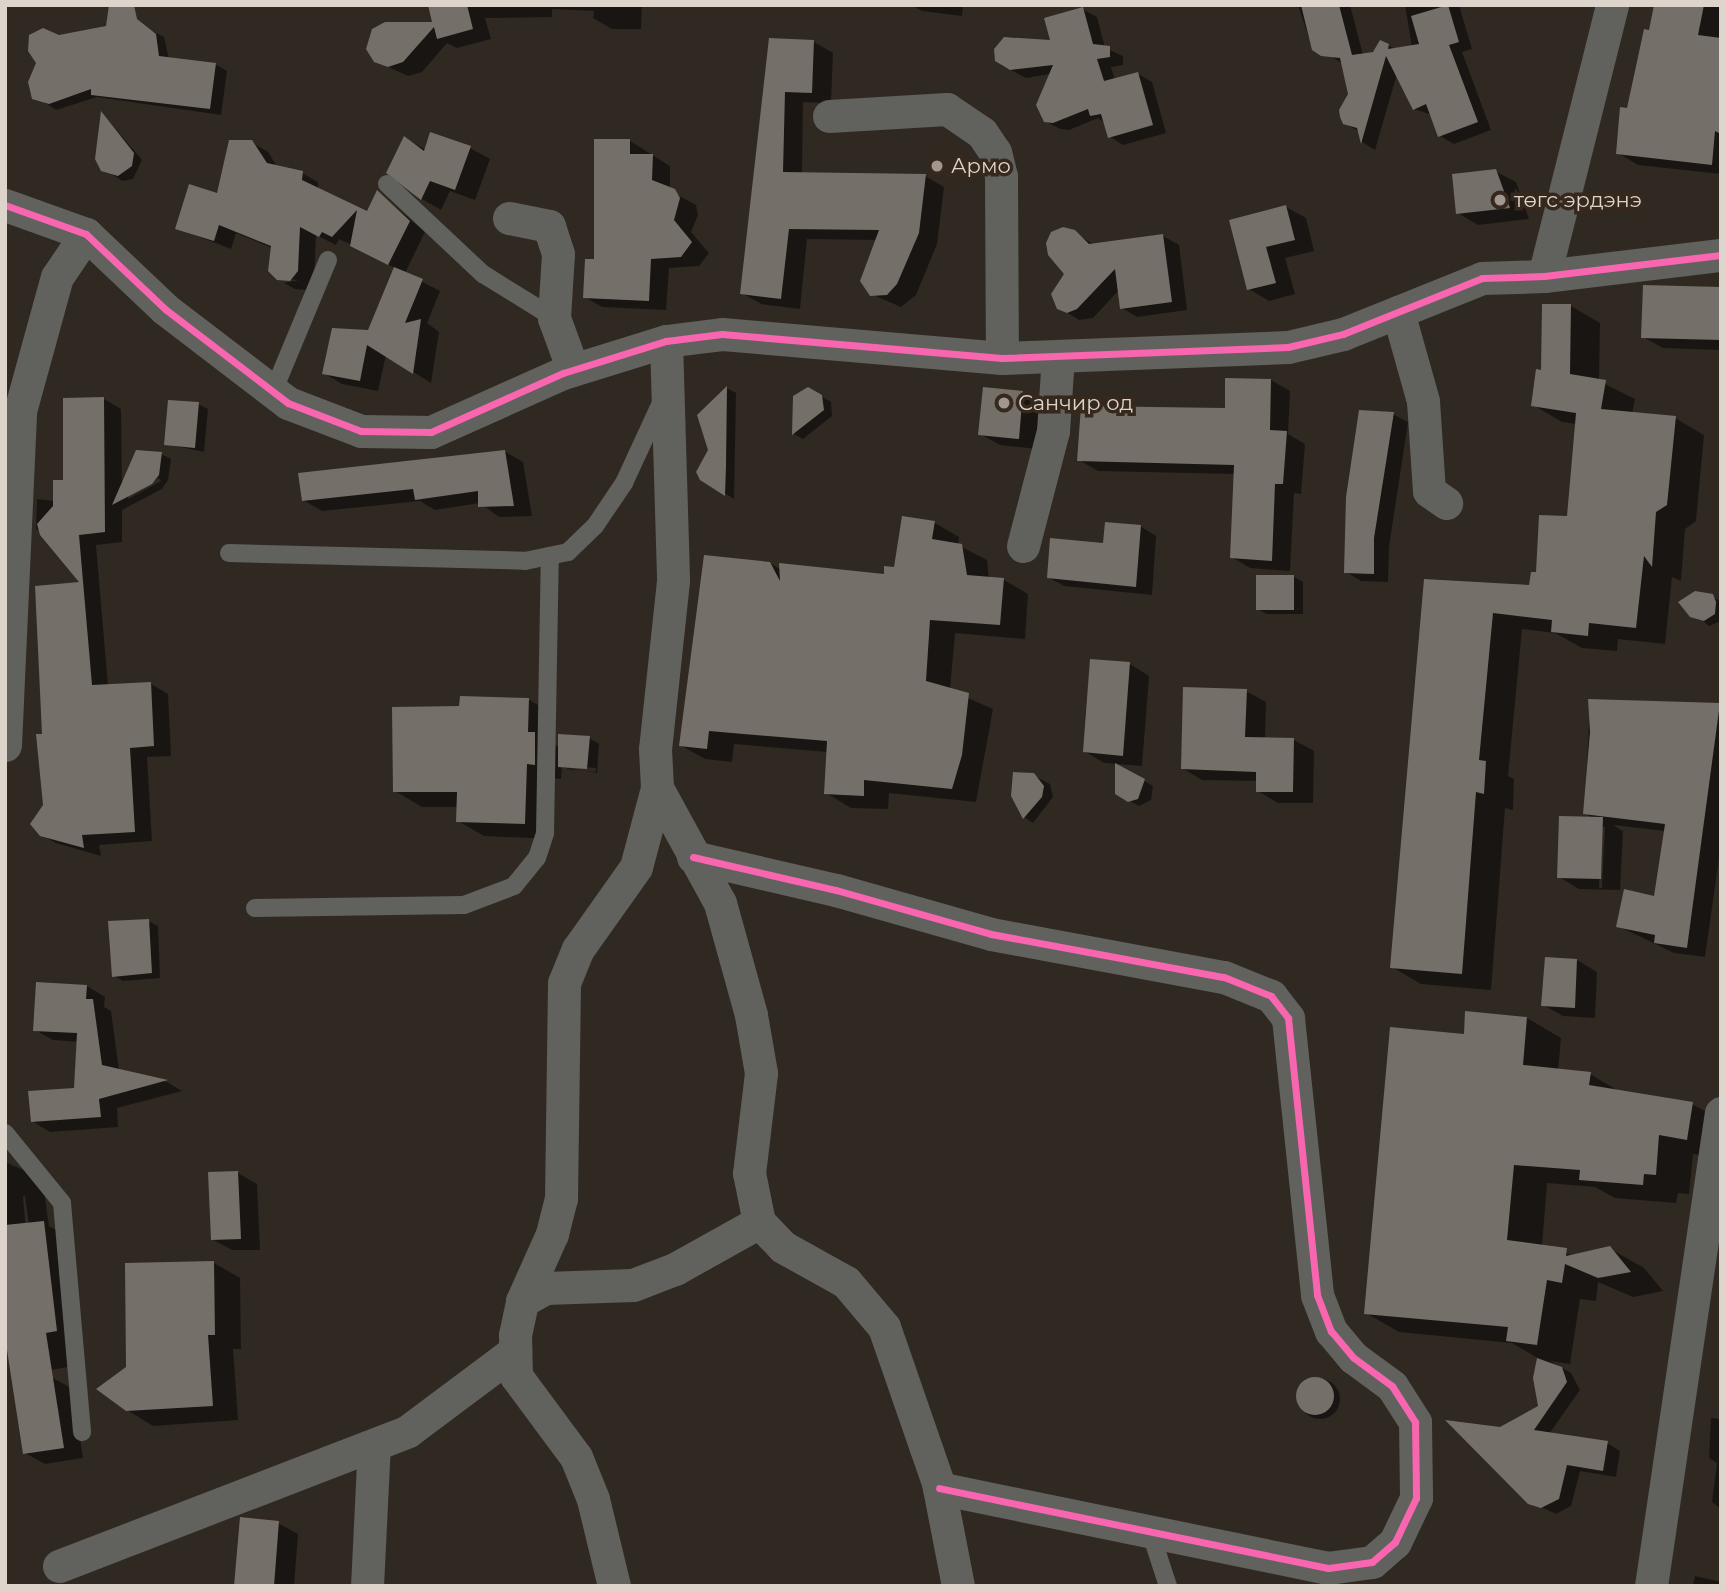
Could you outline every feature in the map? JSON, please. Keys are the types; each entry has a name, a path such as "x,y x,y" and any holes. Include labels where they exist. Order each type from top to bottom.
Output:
{"street":[{"path":"1544,276 1612,5"},
{"path":"829,116 947,109 982,133 995,152 1001,176 1002,358"},
{"path":"5,205 86,234 165,309 288,403 361,431 431,432 573,370 666,341 722,334 1002,358 1288,347 1343,334 1482,278 1544,276 1721,256"},
{"path":"509,218 549,226 558,254 554,318 573,370"},
{"path":"5,745 20,411 57,277 86,234"},
{"path":"1398,312 1423,401 1430,491 1446,503"},
{"path":"614,1586 593,1499 576,1457 516,1376 515,1351 522,1301 552,1234 561,1199 564,983 578,949 636,867 657,788 656,749 673,581 666,341"},
{"path":"1023,546 1053,431 1058,356"},
{"path":"657,788 720,903 753,1026 761,1073 749,1173 759,1222 783,1247 846,1282 884,1327 939,1488 958,1586"},
{"path":"694,857 836,890 991,934 1224,977 1271,996 1288,1018 1317,1294 1331,1331 1354,1358 1392,1386 1415,1422 1416,1498 1395,1542 1372,1562 1328,1568 939,1488"},
{"path":"1651,1586 1717,1165 1721,1113"},
{"path":"522,1301 545,1288 633,1285 675,1269 759,1222"},
{"path":"59,1566 408,1431 515,1351"},
{"path":"367,1586 374,1445"}],"lane":[{"path":"387,184 483,274 554,318"},
{"path":"273,392 328,260"},
{"path":"229,553 525,561 568,552 595,526 624,483 668,387"},
{"path":"256,908 464,905 513,886 537,858 545,833 551,556"},
{"path":"5,1133 41,1171 62,1203 82,1432"},
{"path":"1150,1531 1168,1586"}],"building":[{"path":"109,5 134,5 137,19 156,34 159,56 216,63 210,109 91,95 91,89 49,104 32,99 28,82 36,63 28,51 29,35 43,28 59,35 106,26"},
{"path":"428,5 467,5 473,29 437,39 434,27 403,62 388,67 374,62 366,49 372,29 385,22 432,22"},
{"path":"1301,5 1339,5 1352,55 1373,52 1380,40 1389,44 1388,49 1419,44 1411,16 1448,5 1459,42 1449,45 1478,122 1438,137 1426,104 1413,110 1386,56 1361,144 1357,128 1343,124 1340,117 1339,110 1348,94 1340,58 1321,56 1312,50"},
{"path":"1654,5 1704,5 1698,35 1721,38 1721,134 1715,131 1712,165 1616,154 1620,107 1627,108 1644,29 1649,30"},
{"path":"1083,7 1093,44 1110,46 1110,57 1097,59 1104,81 1138,72 1153,125 1108,138 1101,114 1090,116 1088,109 1053,123 1044,122 1036,105 1053,65 1010,70 995,61 994,49 1004,37 1050,40 1044,18"},
{"path":"769,38 814,40 812,93 785,92 783,172 926,174 919,233 897,284 887,295 870,296 860,281 879,230 789,229 781,299 740,294"},
{"path":"101,111 134,153 132,166 118,176 101,171 95,159"},
{"path":"430,132 471,146 455,190 430,181 421,200 386,173 404,136 424,151"},
{"path":"594,139 630,139 630,154 653,154 652,180 675,189 680,198 674,220 692,242 681,257 651,259 649,301 583,298 585,259 594,259"},
{"path":"229,140 252,140 267,163 303,171 302,180 367,211 377,190 410,221 388,265 350,246 357,210 332,237 322,232 319,237 300,227 298,271 290,281 277,280 268,271 271,246 219,225 214,241 175,229 189,184 217,193"},
{"path":"1496,169 1510,208 1456,214 1452,174"},
{"path":"1286,205 1295,240 1266,247 1276,283 1247,290 1229,220"},
{"path":"1063,227 1075,230 1089,244 1163,234 1172,302 1120,309 1115,269 1077,309 1067,313 1057,309 1051,294 1064,274 1048,255 1046,243 1051,232"},
{"path":"394,267 423,279 405,323 421,319 413,374 367,345 360,381 322,374 332,328 368,330"},
{"path":"1643,285 1721,287 1721,340 1641,338"},
{"path":"1542,304 1571,304 1570,374 1606,380 1601,409 1676,416 1667,505 1656,512 1652,567 1644,556 1636,628 1589,623 1588,636 1551,632 1552,620 1493,613 1479,760 1486,761 1484,794 1476,792 1462,974 1390,968 1424,579 1529,585 1531,572 1536,572 1539,515 1567,516 1576,413 1531,406 1536,369 1541,370"},
{"path":"1225,378 1271,379 1270,430 1287,431 1283,484 1275,484 1272,561 1230,558 1234,465 1077,461 1081,406 1225,408"},
{"path":"727,386 725,496 700,480 696,472 708,450 697,415"},
{"path":"808,387 822,395 824,410 792,435 793,396"},
{"path":"983,387 1023,391 1019,439 978,435"},
{"path":"104,397 105,532 79,535 92,685 151,682 154,746 130,748 135,832 82,835 84,848 40,836 30,824 43,805 36,734 42,734 35,586 79,582 40,535 37,524 53,506 53,480 63,480 63,398"},
{"path":"168,400 199,402 195,448 164,445"},
{"path":"1359,410 1394,412 1374,538 1374,574 1344,573 1346,497"},
{"path":"136,450 162,452 159,475 152,484 112,505"},
{"path":"505,450 514,506 478,507 478,491 415,500 413,489 302,501 298,473"},
{"path":"902,516 935,521 932,539 962,544 967,575 1004,578 1000,625 930,620 926,681 969,693 962,755 952,789 864,780 864,796 824,794 827,741 709,731 707,749 679,746 704,555 770,562 780,581 779,563 884,574 884,566 894,567"},
{"path":"1105,522 1141,525 1136,587 1047,578 1050,538 1103,543"},
{"path":"1256,575 1294,575 1294,610 1256,610"},
{"path":"1695,591 1713,594 1716,602 1715,614 1704,621 1690,617 1678,602"},
{"path":"1090,659 1130,662 1123,756 1083,752"},
{"path":"1183,687 1247,689 1245,737 1294,738 1293,792 1256,792 1256,772 1181,769"},
{"path":"460,696 529,698 528,732 535,732 535,765 527,764 525,824 456,822 457,792 393,792 392,707 459,706"},
{"path":"1588,699 1720,703 1687,948 1654,943 1655,935 1616,927 1624,889 1654,896 1665,824 1583,814 1590,732"},
{"path":"558,734 590,736 587,769 558,767"},
{"path":"1115,763 1145,779 1138,799 1128,802 1115,794"},
{"path":"1013,772 1034,773 1044,786 1042,797 1023,819 1011,796"},
{"path":"1559,816 1603,817 1601,879 1557,878"},
{"path":"149,919 152,973 112,977 108,921"},
{"path":"1545,957 1577,959 1575,1008 1541,1006"},
{"path":"36,982 87,985 86,999 93,999 102,1065 168,1080 99,1099 101,1117 31,1122 28,1091 74,1088 77,1033 33,1031"},
{"path":"1465,1011 1527,1017 1523,1065 1591,1072 1589,1085 1693,1102 1687,1140 1659,1135 1656,1175 1644,1174 1643,1185 1579,1180 1580,1170 1514,1165 1507,1240 1567,1248 1566,1256 1610,1246 1631,1272 1598,1278 1565,1264 1562,1283 1547,1280 1537,1345 1506,1341 1508,1327 1364,1314 1390,1027 1464,1034"},
{"path":"238,1171 241,1239 211,1240 208,1172"},
{"path":"44,1221 57,1331 46,1333 64,1448 23,1454 5,1337 5,1225"},
{"path":"214,1261 215,1335 208,1335 213,1406 126,1411 96,1389 126,1367 125,1263"},
{"path":"1537,1358 1562,1367 1567,1382 1534,1430 1608,1441 1603,1471 1567,1465 1559,1499 1541,1508 1528,1504 1445,1420 1500,1427 1538,1406 1533,1378"},
{"path":"1315,1377 1328,1383 1334,1396 1328,1409 1315,1415 1302,1409 1296,1396 1302,1383"},
{"path":"240,1517 279,1521 274,1586 234,1586"}],"cycle path":[{"path":"5,205 86,234 165,309 288,403 361,431 431,432 563,373 666,341 722,334 1002,358 1288,347 1343,334 1482,278 1544,276 1721,255"},
{"path":"693,857 836,890 991,934 1224,977 1271,996 1288,1018 1317,1295 1331,1331 1354,1358 1392,1386 1415,1422 1416,1498 1395,1542 1372,1562 1328,1568 939,1488"}],"place":[{"name":"Армо","path":"937,166"},
{"name":"төгс эрдэнэ","path":"1500,200"},
{"name":"Санчир од","path":"1004,403"}]}
